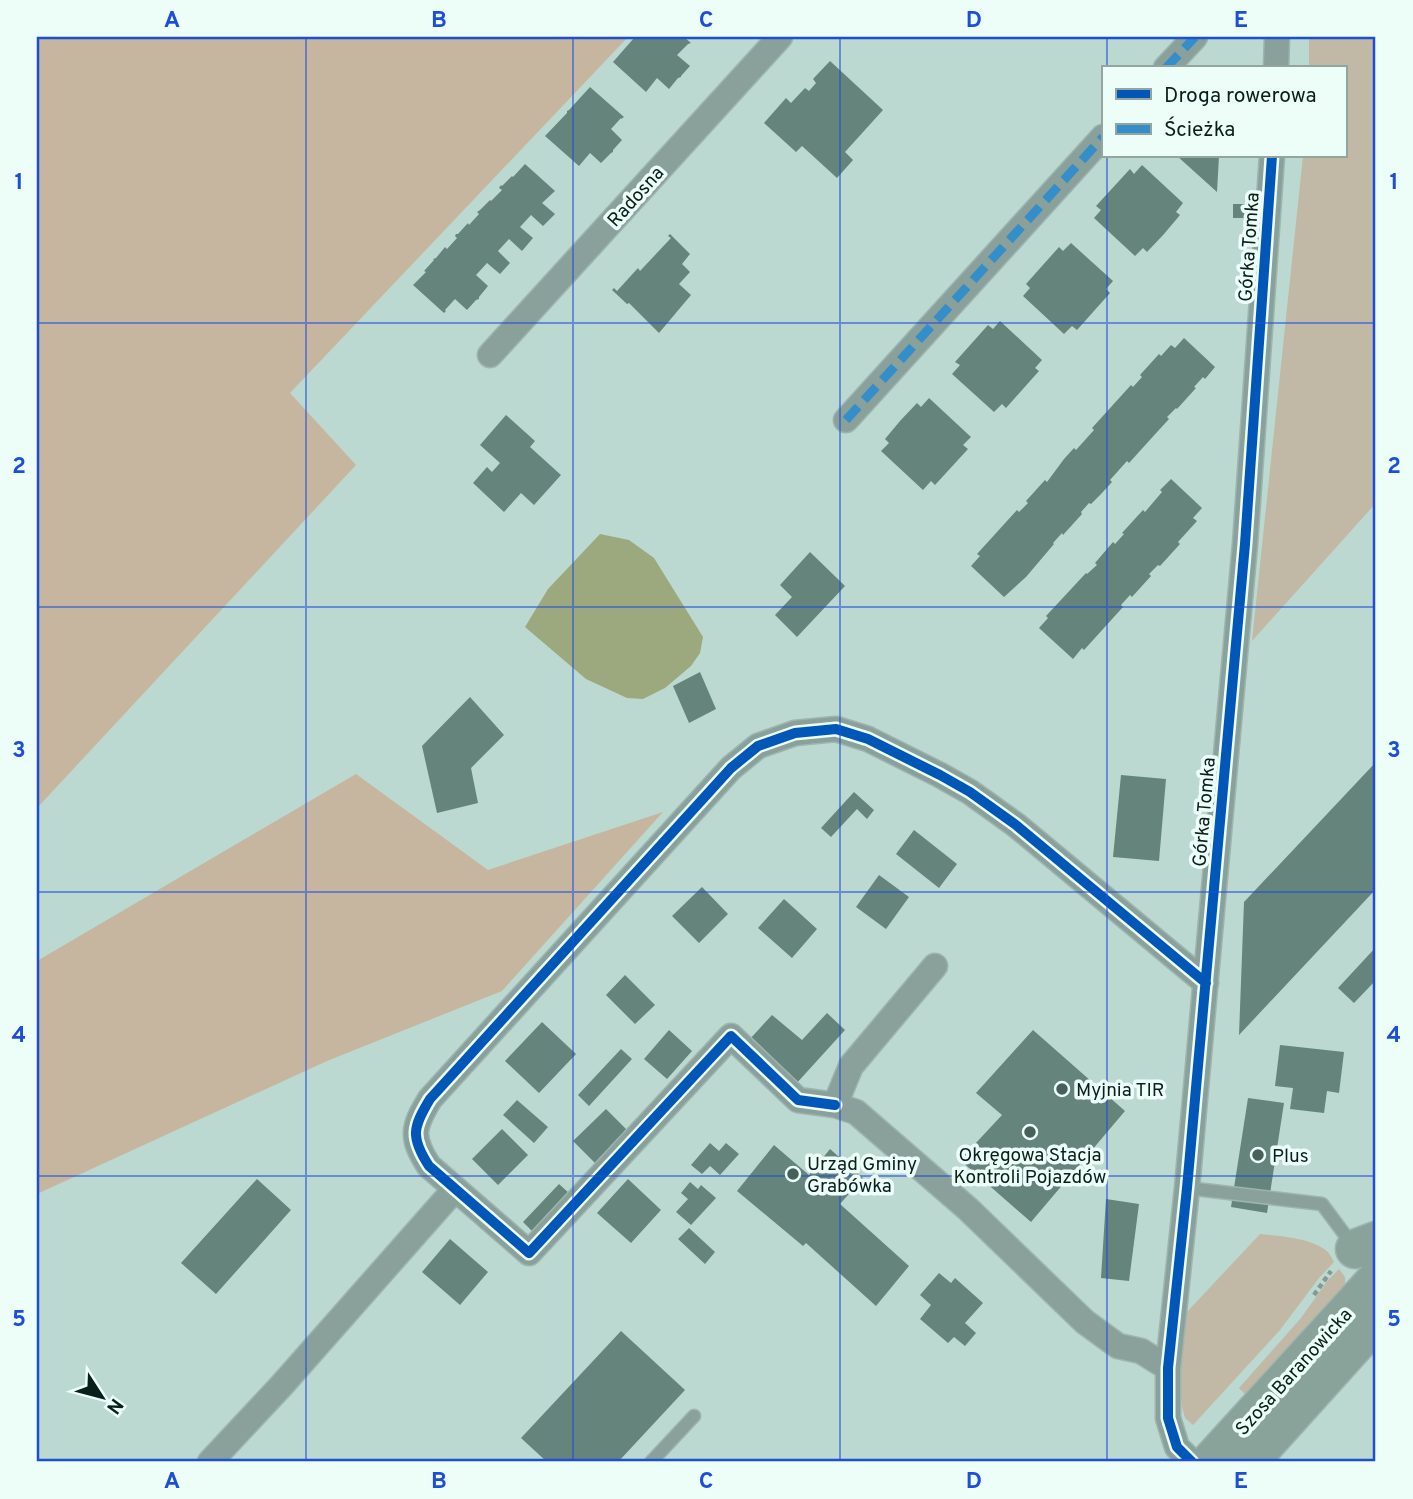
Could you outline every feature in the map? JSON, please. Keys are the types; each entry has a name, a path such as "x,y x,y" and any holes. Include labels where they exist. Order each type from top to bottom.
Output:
{"main road":[{"path":"1338,1363 1334,1352 1357,1324 1370,1268"},
{"name":"Szosa Baranowicka","path":"1210,1462 1370,1268"},
{"name":"Szosa Baranowicka","path":"1249,1462 1376,1321"}],"street":[{"name":"Radosna","path":"490,355 780,37"},
{"path":"1168,66 1195,37"},
{"path":"1276,66 1277,37"},
{"path":"846,420 1102,138"},
{"name":"Górka Tomka","path":"1192,1462 1177,1447 1168,1418 1168,1368 1187,1188 1245,544 1272,158"},
{"path":"1168,1368 1141,1351 1118,1346 1085,1322 968,1209 856,1112 835,1105 798,1100 732,1036 528,1253 429,1166 418,1149 415,1132 430,1098 731,768 758,746 796,733 836,729 868,739 970,792 1016,825 1206,983"},
{"path":"835,1105 851,1066 935,965"},
{"path":"210,1462 282,1385 454,1189"}],"lane":[{"path":"1187,1188 1322,1204 1370,1268"},
{"path":"651,1462 694,1416"}],"shaded area":[{"path":"37,37 628,37 290,393 356,465 37,808"},
{"path":"1309,37 1376,37 1376,503 1252,641 1303,158 1346,158 1346,66 1309,66"},
{"path":"600,534 629,540 654,558 703,637 700,653 691,666 665,688 643,699 627,698 586,679 525,627 548,589"},
{"path":"356,774 488,870 663,812 502,991 327,1061 37,1194 37,961"},
{"path":"1260,1234 1296,1238 1322,1247 1334,1262 1280,1330 1193,1425 1185,1418 1182,1407 1179,1370 1185,1336 1185,1314"},
{"path":"1339,1269 1345,1277 1345,1293 1252,1401 1239,1388 1301,1318"}],"building":[{"path":"632,37 684,37 691,43 677,55 690,66 669,89 657,78 646,92 613,62 634,38"},
{"path":"830,61 883,110 845,152 853,160 837,178 802,146 796,152 764,123 786,98 791,103 805,88 809,91 816,83 813,79"},
{"path":"590,87 624,117 611,129 622,140 601,163 590,153 579,166 545,136"},
{"path":"1179,158 1219,158 1217,192"},
{"path":"525,164 555,191 542,203 555,214 543,226 531,215 520,227 533,238 522,251 509,239 498,251 510,263 500,274 487,263 476,275 488,286 479,299 467,310 455,299 444,313 413,285 426,272 424,271 433,259 457,238 456,234 468,223 469,225 479,214 477,212 502,190 499,188 501,185"},
{"path":"1142,165 1183,203 1176,212 1180,215 1164,234 1147,252 1143,248 1135,256 1094,218 1101,210 1096,206 1130,169 1134,174"},
{"path":"1233,204 1245,204 1245,218 1233,218"},
{"path":"670,234 690,254 682,264 690,272 679,284 691,295 659,333 612,290 614,288 617,291 638,268 640,271 671,238 668,236"},
{"path":"1071,243 1113,281 1106,289 1110,293 1077,330 1072,326 1064,334 1023,296 1030,288 1026,284 1059,247 1063,251"},
{"path":"1000,321 1042,360 1035,368 1039,371 1006,408 1002,404 994,412 952,374 960,365 955,362 988,325 993,329"},
{"path":"1184,338 1215,367 1167,417 1169,419 1129,463 1127,461 1102,493 1089,503 1082,514 1053,543 1026,577 1004,597 971,566 980,556 977,554 1017,510 1019,512 1028,503 1026,501 1045,480 1047,482 1074,448 1076,450 1131,385 1133,387 1159,354 1161,356 1171,345 1175,348"},
{"path":"929,398 971,437 963,445 968,449 935,485 931,481 923,490 881,451 889,443 885,439 900,421 917,403 921,407"},
{"path":"506,415 535,441 530,447 561,475 534,505 521,493 504,512 473,483 487,467 492,472 500,463 480,445"},
{"path":"1171,479 1202,508 1193,518 1197,521 1178,542 1180,544 1149,574 1151,576 1132,597 1130,595 1121,605 1123,607 1073,659 1039,628 1048,618 1046,616 1086,573 1097,565 1095,563 1113,542 1115,544 1143,510 1145,512"},
{"path":"810,552 845,586 797,637 775,615 792,597 780,585"},
{"path":"700,672 716,709 689,723 673,686"},
{"path":"470,697 504,735 471,768 478,803 437,813 422,746"},
{"path":"1376,762 1376,889 1239,1035 1244,902"},
{"path":"1121,775 1166,779 1159,861 1113,857"},
{"path":"854,792 874,810 867,819 857,809 831,837 821,828"},
{"path":"914,830 957,864 939,888 896,854"},
{"path":"879,875 909,897 886,929 856,907"},
{"path":"702,887 728,914 699,943 672,916"},
{"path":"784,899 817,929 792,958 758,928"},
{"path":"1376,947 1376,980 1354,1003 1338,988"},
{"path":"625,975 655,1005 635,1024 606,995"},
{"path":"827,1013 845,1030 795,1085 748,1041 772,1015 802,1040"},
{"path":"542,1022 576,1054 539,1093 505,1061"},
{"path":"669,1030 692,1051 667,1079 644,1059"},
{"name":"Okręgowa Stacja Kontroli Pojazdów","path":"1033,1030 1125,1111 1031,1222 960,1160 1002,1115 976,1093"},
{"path":"1280,1045 1344,1052 1339,1093 1327,1091 1324,1113 1290,1109 1293,1088 1275,1086"},
{"path":"621,1049 632,1059 589,1106 578,1095"},
{"name":"Plus","path":"1248,1098 1284,1103 1267,1213 1231,1207"},
{"path":"517,1100 548,1127 534,1143 503,1115"},
{"path":"606,1109 627,1130 595,1163 573,1141"},
{"path":"502,1129 528,1155 498,1185 472,1159"},
{"path":"710,1143 719,1151 726,1143 739,1154 720,1175 710,1166 702,1174 691,1165"},
{"path":"774,1145 809,1175 830,1149 863,1178 840,1204 909,1266 876,1306 806,1243 803,1246 737,1191"},
{"path":"257,1179 291,1210 216,1294 181,1263"},
{"path":"628,1179 661,1210 631,1243 597,1213"},
{"path":"690,1182 698,1189 701,1185 716,1198 691,1225 676,1212 688,1199 681,1193"},
{"path":"559,1184 570,1194 534,1233 523,1222"},
{"path":"1106,1199 1139,1204 1129,1281 1101,1278"},
{"path":"689,1228 715,1252 705,1264 678,1239"},
{"path":"450,1239 488,1272 460,1305 422,1272"},
{"path":"939,1273 951,1283 955,1278 983,1303 965,1323 976,1333 965,1346 954,1337 948,1343 920,1319 931,1305 920,1295"},
{"path":"621,1331 685,1390 618,1462 547,1462 521,1438"}],"marked path":[{"path":"1168,66 1195,37"},
{"path":"846,420 1102,138"}],"cycle path":[{"path":"1192,1462 1177,1447 1168,1418 1168,1368 1187,1188 1245,544 1272,158"},
{"path":"835,1105 798,1100 731,1036 529,1253 429,1166 416,1139 417,1125 430,1099 731,768 758,746 795,733 836,729 868,739 970,792 1016,825 1206,983"}],"place":[{"name":"Myjnia TIR","path":"1062,1089"},
{"name":"Okręgowa Stacja Kontroli Pojazdów","path":"1030,1132"},
{"name":"Plus","path":"1258,1155"},
{"name":"Urząd Gminy Grabówka","path":"793,1174"}]}
